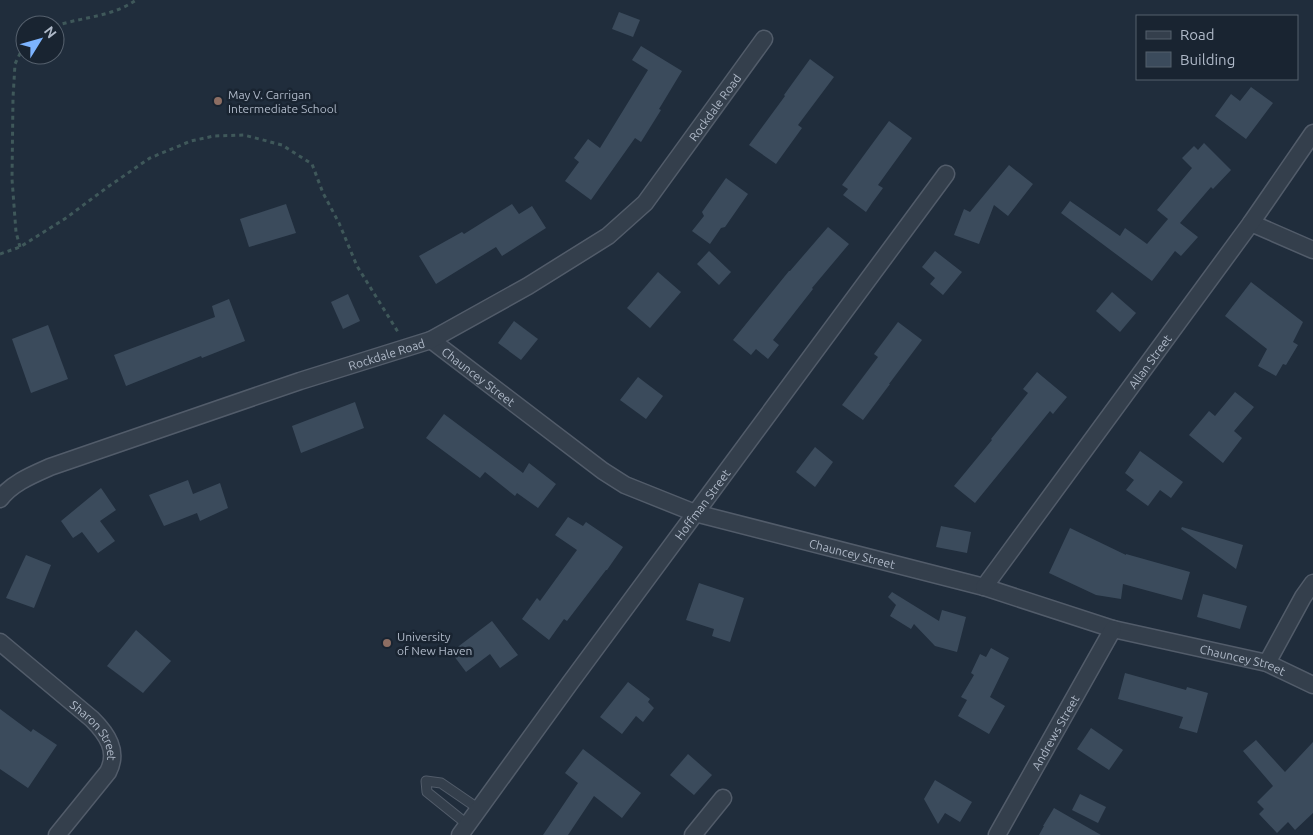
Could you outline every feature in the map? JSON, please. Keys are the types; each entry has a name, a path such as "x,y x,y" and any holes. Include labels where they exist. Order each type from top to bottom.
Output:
{"street":[{"name":"Rockdale Road","path":"0,499 16,484 50,467 300,381 431,340 528,286 608,236 645,203 764,39"},
{"name":"Allan Street","path":"984,588 1251,223 1313,133"},
{"name":"Hoffman Street","path":"464,830 946,174"},
{"path":"1251,223 1313,250"},
{"name":"Chauncey Street","path":"431,340 604,471 625,484 695,514 984,588 1113,629 1267,663 1313,685"},
{"path":"1267,663 1303,597 1313,583"},
{"name":"Andrews Street","path":"997,835 1113,629"},
{"name":"Sharon Street","path":"0,642 92,719 105,734 112,750 112,766 57,835"},
{"path":"694,835 723,798"}],"lane":[{"path":"464,830 427,792 426,781 441,783 479,808"}],"path":[{"path":"65,23 120,10 136,0"},
{"path":"15,64 12,98 12,179 16,232 20,247"},
{"path":"0,254 20,247 66,218 150,158 191,141 214,136 244,135 282,145 312,164 323,193 339,223 357,266 399,333 406,348"}],"building":[{"path":"619,12 640,20 633,37 612,29"},
{"path":"641,46 682,71 641,142 635,138 591,200 565,181 579,162 574,158 588,139 600,148 648,70 632,60"},
{"path":"810,59 834,77 798,125 802,128 776,164 749,145"},
{"path":"1251,87 1273,103 1246,139 1215,116 1231,94 1240,101"},
{"path":"889,121 912,138 878,185 883,188 866,212 843,195 848,189 842,185"},
{"path":"1204,143 1231,170 1213,189 1211,187 1180,223 1198,237 1181,256 1175,251 1152,281 1061,213 1070,201 1120,236 1125,228 1147,244 1168,219 1157,210 1192,168 1182,158 1194,146 1198,150"},
{"path":"1009,165 1033,184 1008,216 994,205 979,244 954,235 964,209 970,212"},
{"path":"726,178 748,194 725,227 721,228 710,244 692,231 704,216 702,212"},
{"path":"286,204 296,233 249,247 240,219"},
{"path":"512,204 519,214 532,206 546,228 502,256 496,247 436,284 419,256 462,232 464,234"},
{"path":"828,227 849,244 812,288 773,340 779,345 768,359 756,349 751,355 733,340 789,271"},
{"path":"709,251 731,272 719,285 697,264"},
{"path":"935,251 962,272 943,295 930,284 935,278 922,267"},
{"path":"658,272 681,292 650,328 627,308"},
{"path":"1251,282 1303,322 1293,342 1298,345 1286,365 1283,364 1276,376 1258,366 1267,349 1225,316"},
{"path":"1112,292 1136,313 1120,332 1096,311"},
{"path":"348,294 360,321 343,329 331,302"},
{"path":"229,299 245,341 202,358 201,356 126,386 114,355 215,317 212,306"},
{"path":"514,321 538,339 521,360 498,343"},
{"path":"898,322 922,340 863,420 842,405 878,357 874,354"},
{"path":"48,325 68,379 31,393 12,339"},
{"path":"1037,372 1067,397 1053,414 1050,411 975,503 954,486 1028,393 1023,389"},
{"path":"638,377 663,396 646,419 620,400"},
{"path":"1235,392 1254,407 1234,431 1242,438 1223,463 1189,435 1209,411 1215,416"},
{"path":"355,402 364,428 301,453 292,426"},
{"path":"444,414 523,473 529,463 556,484 538,508 517,493 515,496 485,472 480,478 426,438"},
{"path":"815,447 833,462 815,487 796,472"},
{"path":"1140,451 1183,482 1171,498 1160,490 1148,506 1126,490 1134,480 1125,473"},
{"path":"188,480 193,494 220,483 228,508 200,521 197,513 164,526 149,495"},
{"path":"101,488 116,510 100,521 115,541 98,553 82,532 73,538 61,521"},
{"path":"568,517 583,526 586,522 623,547 567,621 564,619 549,640 522,619 537,598 540,601 577,550 555,535"},
{"path":"941,526 971,532 967,553 936,547"},
{"path":"1182,527 1243,545 1236,569 1181,529"},
{"path":"1070,528 1126,555 1190,572 1182,600 1123,584 1121,599 1096,595 1049,573"},
{"path":"26,555 51,565 34,608 6,598"},
{"path":"699,583 744,598 730,642 712,636 714,629 686,620"},
{"path":"892,592 939,621 942,610 966,617 957,652 935,646 914,624 911,629 890,616 896,605 888,597"},
{"path":"1203,594 1247,606 1240,629 1197,617"},
{"path":"492,621 518,655 500,668 490,654 466,672 451,652"},
{"path":"136,630 171,661 143,693 107,666"},
{"path":"991,648 1009,658 990,697 1005,706 989,734 958,716 967,700 961,697 974,675 971,673 980,654 986,657"},
{"path":"1125,673 1186,690 1187,687 1208,693 1197,733 1179,728 1183,717 1118,699"},
{"path":"628,682 650,699 648,702 654,708 643,722 636,716 622,734 600,717"},
{"path":"0,709 31,732 33,729 57,745 28,788 0,769"},
{"path":"1091,728 1123,750 1109,770 1077,749"},
{"path":"1256,740 1285,772 1313,742 1313,813 1295,830 1288,822 1277,833 1259,814 1264,809 1257,802 1273,786 1243,751"},
{"path":"583,749 641,793 622,818 594,796 568,835 543,835 578,783 565,773"},
{"path":"688,754 712,775 694,795 670,775"},
{"path":"935,780 972,802 960,822 945,813 938,824 924,799"},
{"path":"1080,794 1106,807 1098,823 1072,810"},
{"path":"1054,808 1101,835 1039,835"}],"place":[{"name":"May V. Carrigan Intermediate School","path":"218,101"},
{"name":"University of New Haven","path":"387,643"}]}
